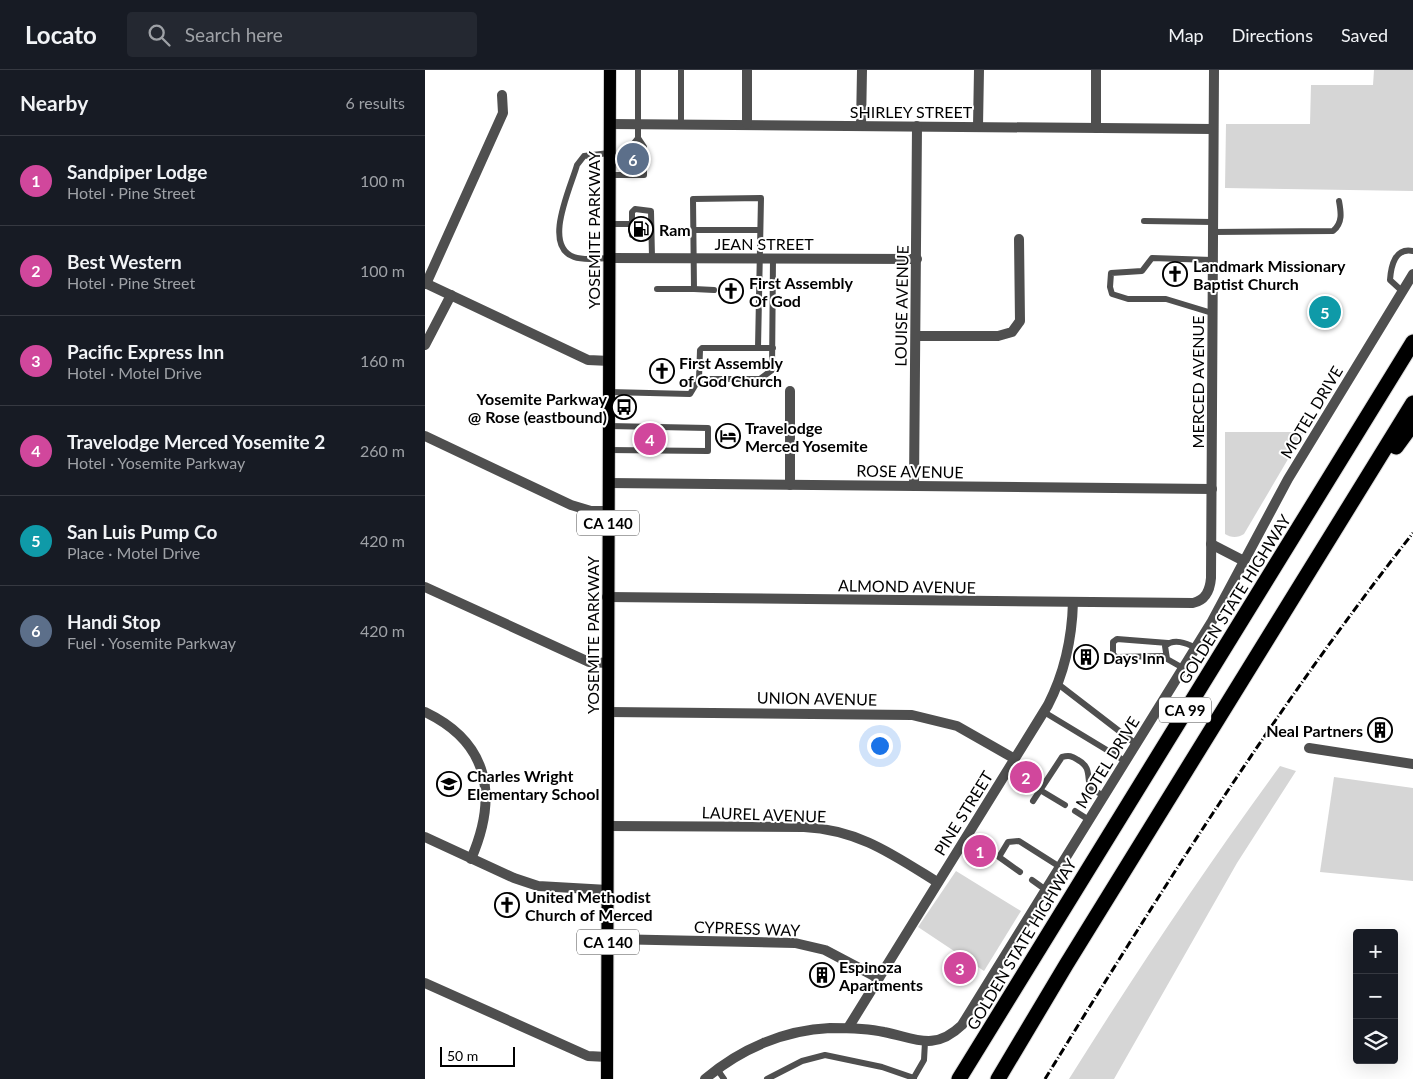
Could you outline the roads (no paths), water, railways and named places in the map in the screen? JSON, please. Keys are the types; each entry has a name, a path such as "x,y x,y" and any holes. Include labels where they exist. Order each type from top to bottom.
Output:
{"highway":[{"name":"GOLDEN STATE HIGHWAY","path":"959,1079 1413,342"},
{"name":"CA 99","path":"998,1079 1065,965 1413,403"},
{"path":"1337,526 1413,424"}],"main road":[{"name":"YOSEMITE PARKWAY","path":"607,1079 610,70"}],"street":[{"path":"747,70 747,124"},
{"path":"861,126 862,70"},
{"path":"978,126 979,70"},
{"path":"1096,70 1096,128"},
{"name":"MERCED AVENUE","path":"1204,598 1210,584 1211,544 1214,70"},
{"path":"502,95 503,113 426,284 588,360 609,361"},
{"name":"SHIRLEY STREET","path":"609,124 1213,129"},
{"name":"LOUISE AVENUE","path":"914,486 917,126"},
{"path":"916,336 998,336 1012,332 1020,321 1019,239"},
{"name":"JEAN STREET","path":"610,258 917,260"},
{"name":"MOTEL DRIVE","path":"925,1042 947,1036 962,1025 1196,648 1289,478 1413,274"},
{"path":"425,345 451,295"},
{"path":"790,391 790,485"},
{"path":"425,436 571,505 591,511 608,511"},
{"name":"ROSE AVENUE","path":"608,483 1212,489"},
{"path":"1211,544 1244,561"},
{"path":"425,588 589,662 608,663"},
{"name":"ALMOND AVENUE","path":"607,597 1073,602 1193,602 1204,598"},
{"name":"PINE STREET","path":"848,1028 1044,712 1058,684 1070,650 1073,602"},
{"path":"425,712 447,724 460,735 481,767 487,788 487,804 484,825 471,859"},
{"name":"UNION AVENUE","path":"608,712 912,715 957,726 1015,759"},
{"path":"1309,748 1413,764"},
{"name":"LAUREL AVENUE","path":"608,826 804,827 829,830 875,844 937,882"},
{"path":"425,838 514,878 539,886 608,890"},
{"name":"CYPRESS WAY","path":"607,939 795,943 825,950 878,978"},
{"path":"425,983 588,1056 607,1057"},
{"path":"705,1079 741,1054 778,1038 816,1029 848,1028 882,1031 925,1042"}],"lane":[{"path":"609,175 643,175 643,147 638,138 638,70"},
{"path":"681,70 681,124"},
{"path":"630,152 630,148 638,138"},
{"path":"609,153 584,156 577,165 558,231 559,244 564,251 574,257 610,258"},
{"path":"630,165 630,175"},
{"path":"694,289 693,199 761,198 758,348"},
{"path":"1144,221 1213,227 1333,231 1338,227 1341,218 1339,200"},
{"path":"651,237 632,236 634,224 632,212 635,209 651,211 649,223 651,237 651,258"},
{"path":"609,224 634,224"},
{"path":"693,230 760,230"},
{"path":"1402,291 1390,280 1391,268 1399,253 1407,249 1413,250"},
{"path":"699,379 762,379 772,370 773,258"},
{"path":"1212,260 1152,258 1142,271 1111,273 1110,287 1112,294 1121,298 1166,299 1212,313"},
{"path":"657,289 714,290"},
{"path":"609,392 690,394 699,379 701,348 773,348"},
{"path":"608,450 635,448 708,451 708,428 635,429 609,426"},
{"path":"1183,668 1165,656 1117,657 1112,651 1114,640 1183,642 1196,648"},
{"path":"1165,656 1165,646 1168,643"},
{"path":"1058,684 1136,744"},
{"path":"1044,712 1125,761"},
{"path":"1033,801 1062,757 1072,756 1085,764 1088,769 1090,788 1104,796"},
{"path":"1041,790 1065,805"},
{"path":"1075,811 1089,820"},
{"path":"1019,872 999,857 1008,842 1019,841 1060,867"},
{"path":"1032,880 1046,890"},
{"path":"767,1079 802,1061 825,1055 882,1067 913,1079 924,1060 925,1042"},
{"path":"717,1069 724,1079"}],"railway":[{"path":"1045,1079 1176,870 1267,732 1363,598 1413,533"}],"place":[{"name":"Handi Stop","path":"633,159"},
{"name":"Ram","path":"641,229"},
{"name":"Landmark Missionary Baptist Church","path":"1175,274"},
{"name":"First Assembly Of God","path":"731,291"},
{"name":"San Luis Pump Co","path":"1325,312"},
{"name":"First Assembly of God Church","path":"662,371"},
{"name":"Yosemite Parkway @ Rose (eastbound)","path":"624,407"},
{"name":"Travelodge Merced Yosemite","path":"728,436"},
{"name":"Travelodge Merced Yosemite 2","path":"650,439"},
{"name":"Days Inn","path":"1086,657"},
{"name":"Neal Partners","path":"1380,730"},
{"name":"Best Western","path":"1026,777"},
{"name":"Charles Wright Elementary School","path":"449,784"},
{"name":"Sandpiper Lodge","path":"980,851"},
{"name":"United Methodist Church of Merced","path":"507,905"},
{"name":"Pacific Express Inn","path":"960,968"},
{"name":"Espinoza Apartments","path":"822,975"}]}
